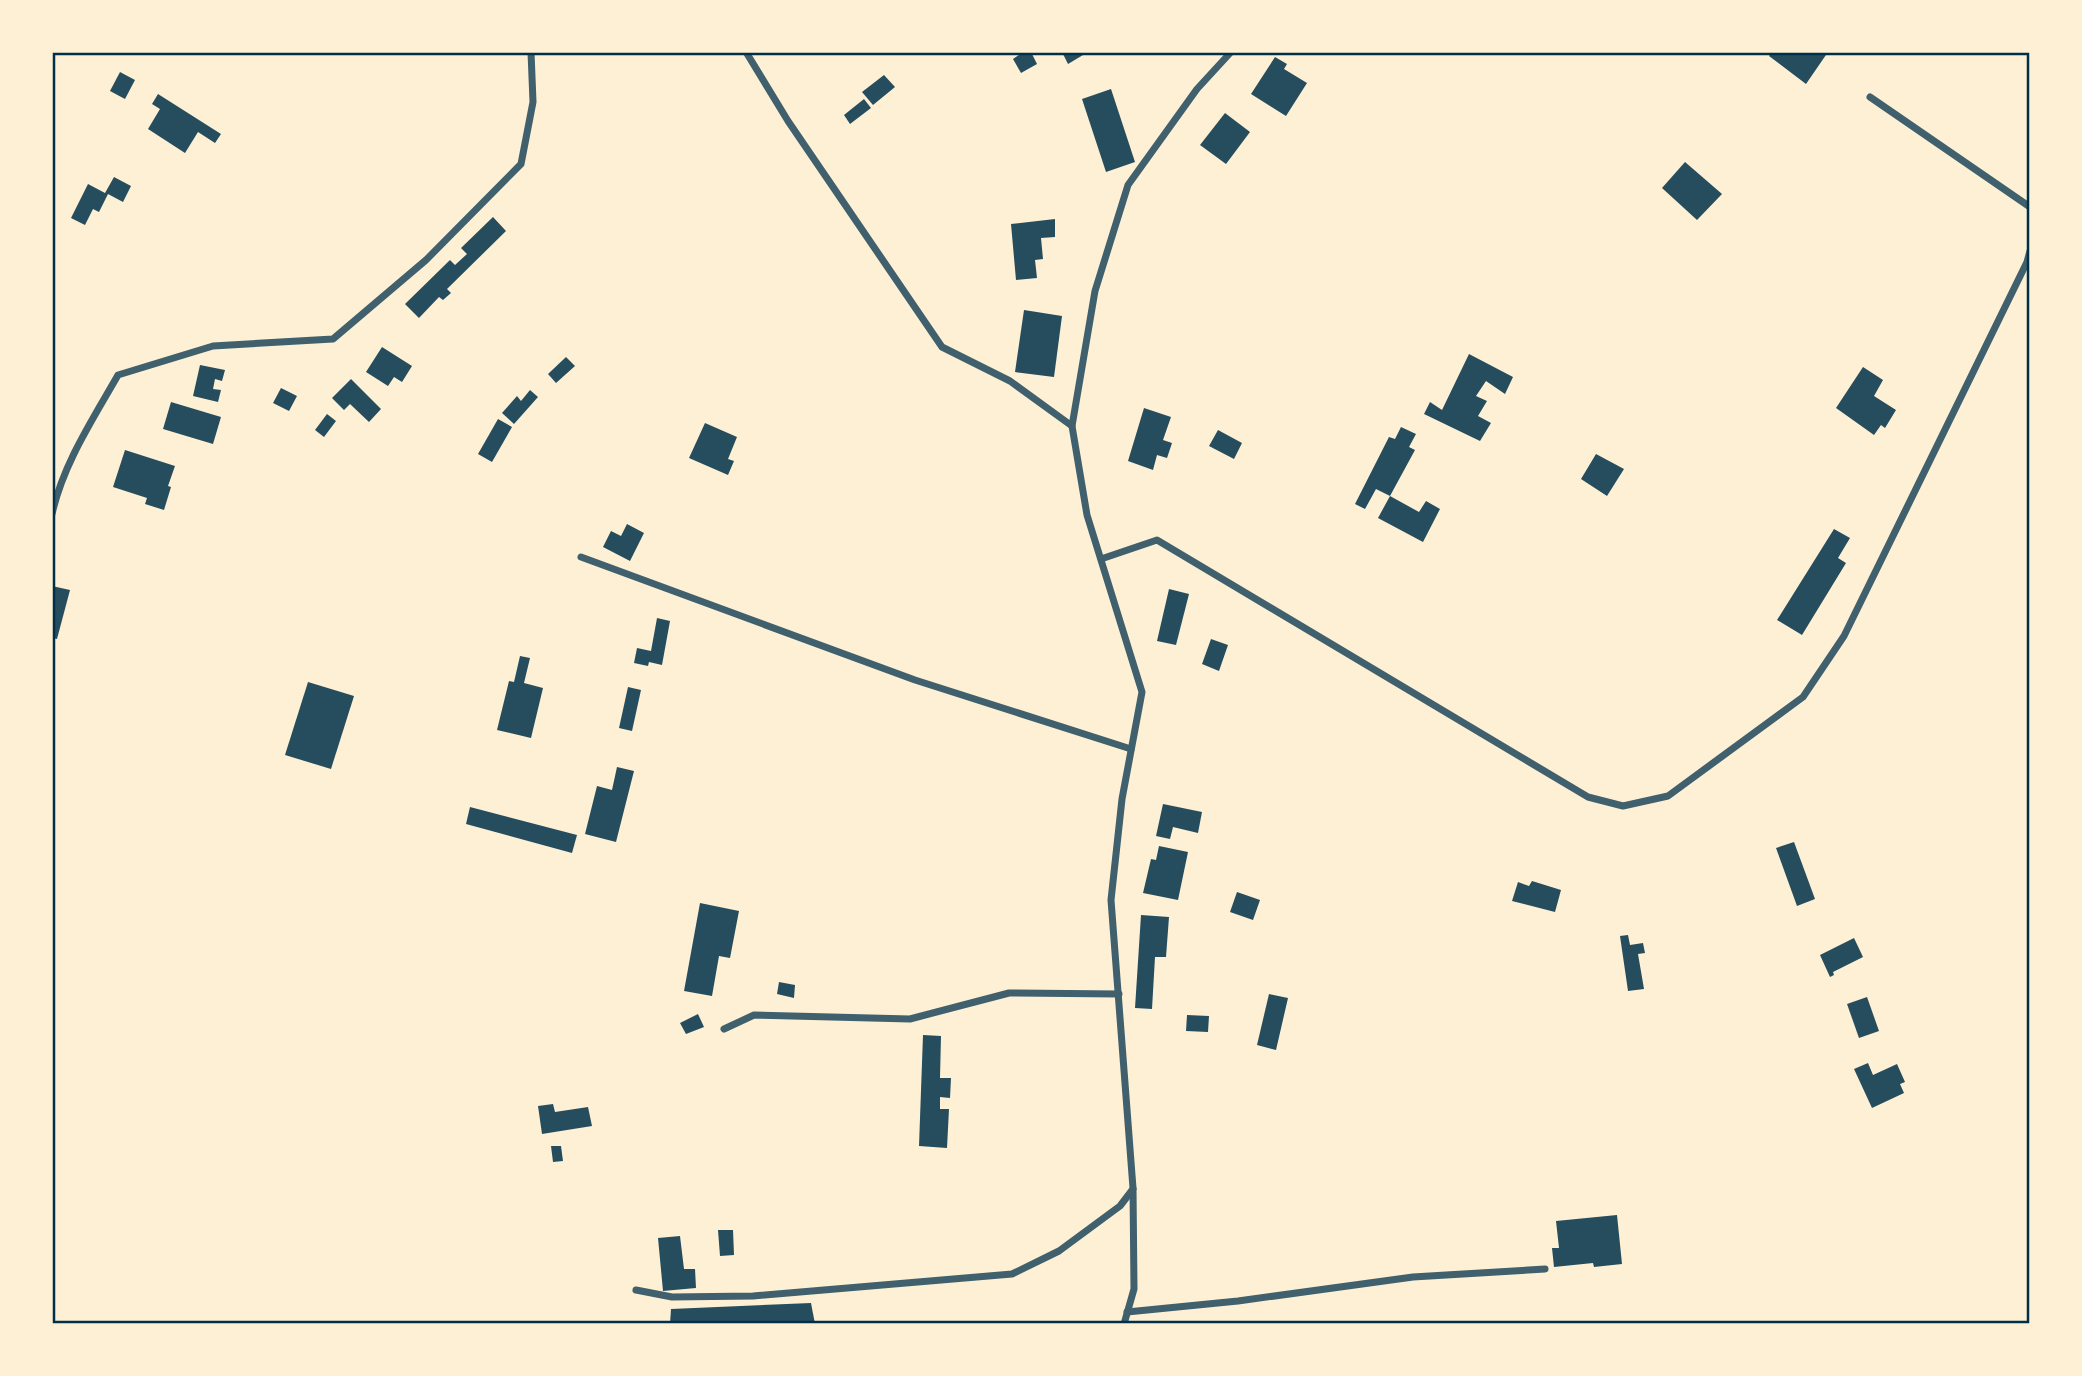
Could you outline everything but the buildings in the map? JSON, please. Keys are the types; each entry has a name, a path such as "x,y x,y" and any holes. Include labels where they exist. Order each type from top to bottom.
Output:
{"street":[{"path":"52,514 55,500 82,438 118,375 213,346 333,339 426,260 521,164 533,102 531,52"},
{"path":"746,52 788,121 943,347 1010,381 1072,426"},
{"path":"1124,1324 1134,1289 1133,1188 1111,900 1122,799 1142,692 1087,515 1072,426 1095,291 1128,185 1197,89 1231,52"},
{"path":"1870,97 2029,207"},
{"path":"1101,559 1157,540 1588,797 1623,806 1668,796 1802,697 1844,636 2021,275 2029,251"},
{"path":"581,556 915,680 1131,749"},
{"path":"724,1029 754,1015 910,1019 1009,993 1119,994"},
{"path":"636,1290 672,1297 753,1296 1012,1274 1059,1251 1120,1206 1133,1188"},
{"path":"1127,1312 1238,1301 1413,1277 1545,1269"}]}
